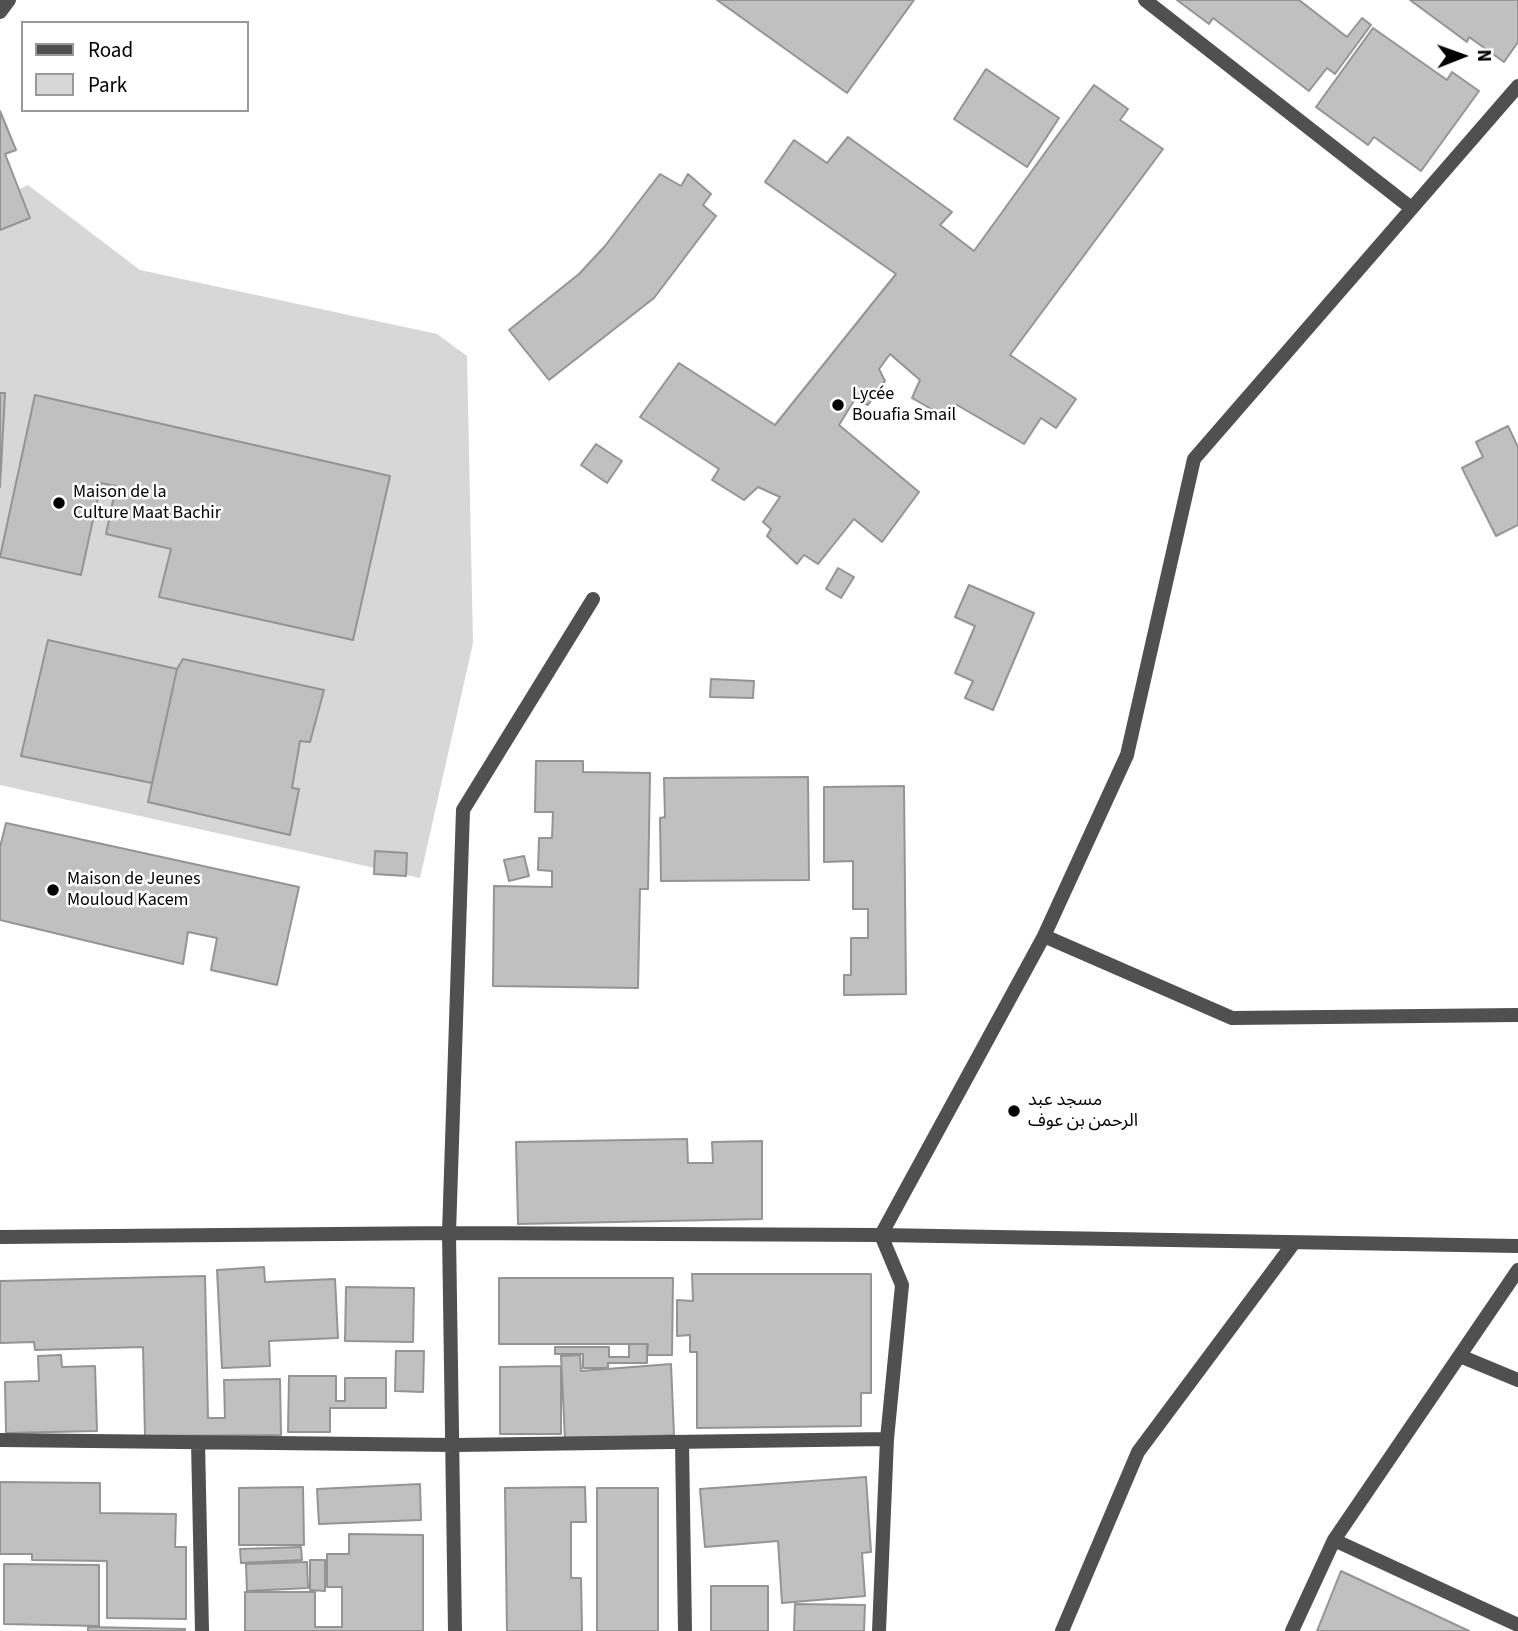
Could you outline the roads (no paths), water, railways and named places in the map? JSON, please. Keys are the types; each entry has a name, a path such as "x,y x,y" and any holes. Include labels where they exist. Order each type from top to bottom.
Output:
{"street":[{"path":"1145,0 1410,207"},
{"path":"881,1235 1044,936 1127,755 1194,459 1410,207 1518,86"},
{"path":"455,1631 449,1233 463,810 593,599"},
{"path":"1044,936 1232,1018 1518,1015"},
{"path":"0,1237 449,1233 881,1235 1518,1246"},
{"path":"878,1631 887,1439 902,1285 881,1235"},
{"path":"1062,1631 1138,1452 1293,1244"},
{"path":"1292,1631 1334,1540 1518,1270"},
{"path":"1460,1356 1518,1380"},
{"path":"0,1440 454,1445 887,1439"},
{"path":"198,1442 202,1631"},
{"path":"682,1442 685,1631"},
{"path":"1334,1540 1512,1626"}],"place":[{"name":"Lycée Bouafia Smail","path":"838,405"},
{"name":"Maison de la Culture Maat Bachir","path":"59,503"},
{"name":"Maison de Jeunes Mouloud Kacem","path":"53,890"},
{"name":"مسجد عبد الرحمن بن عوف","path":"1014,1111"}]}
